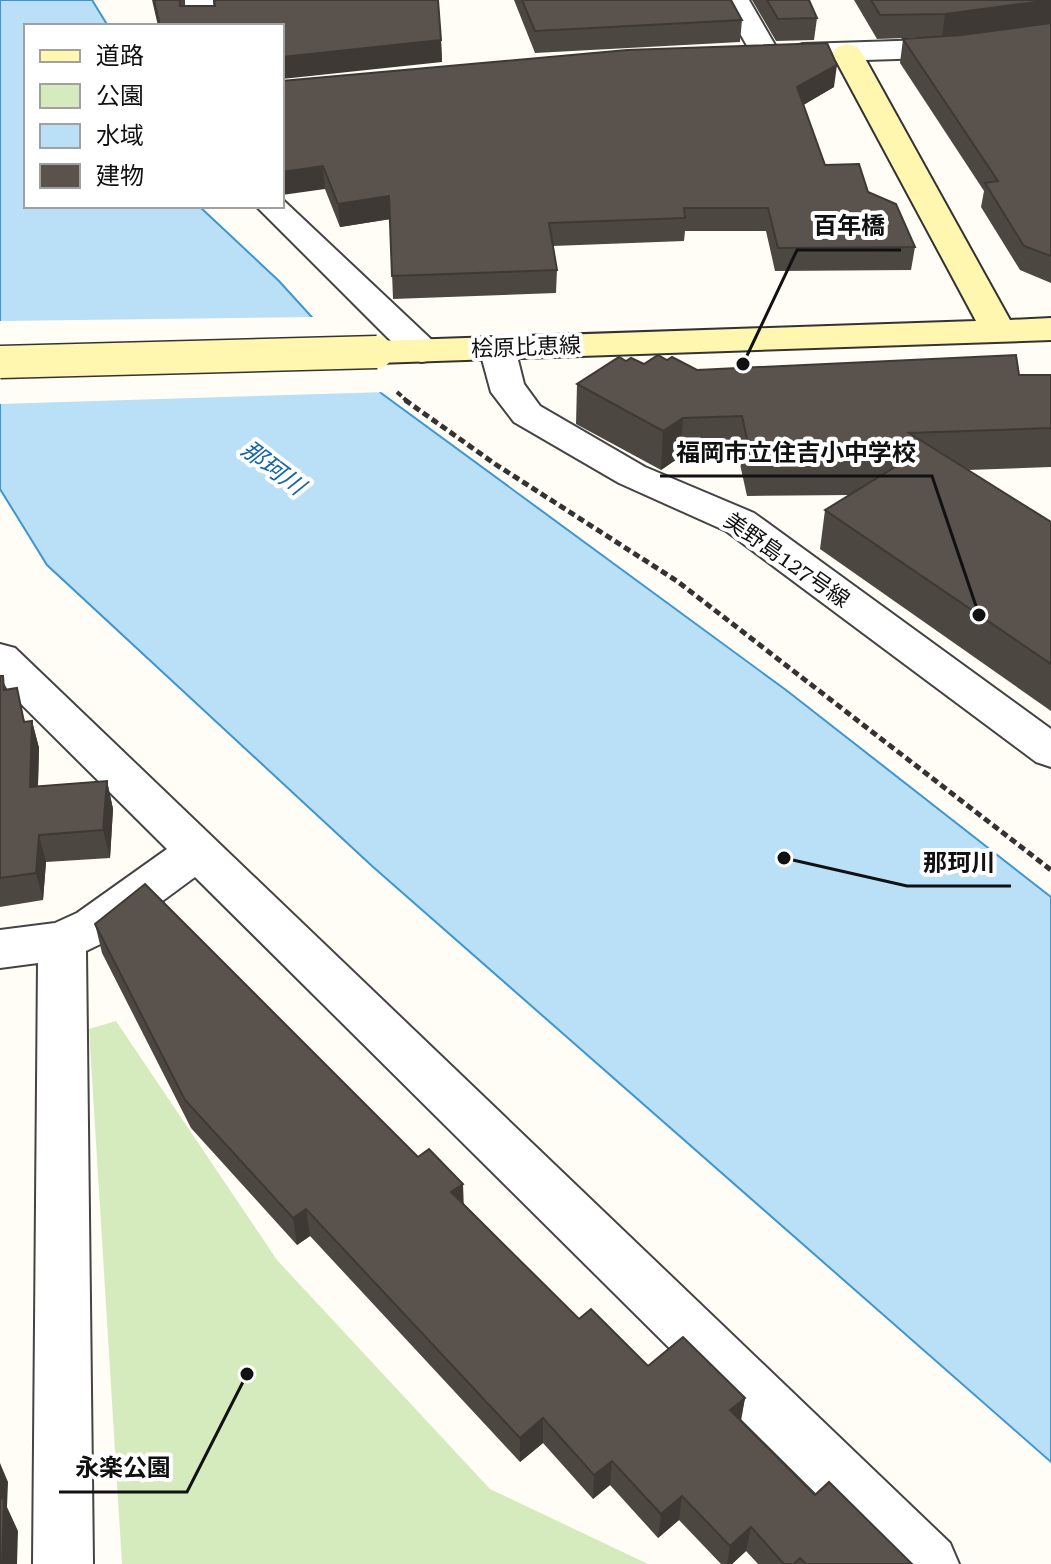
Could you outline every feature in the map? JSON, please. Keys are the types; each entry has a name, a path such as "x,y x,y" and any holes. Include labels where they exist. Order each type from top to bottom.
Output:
{"main road":[{"path":"847,53 999,331"},
{"name":"桧原比恵線","path":"0,362 1051,329"}],"street":[{"path":"199,0 200,24"},
{"path":"735,0 764,52"},
{"path":"734,54 1000,46 1051,34"},
{"path":"274,208 422,351"},
{"name":"美野島127号線","path":"497,348 504,384 513,401 527,414 632,475 740,522 1051,751"},
{"path":"0,658 929,1564"},
{"path":"0,949 62,941 94,926 199,850"},
{"path":"62,941 63,1564"}],"path":[{"path":"495,464 677,581 1051,870"}],"green space":[{"path":"116,1021 277,1260 490,1489 648,1564 122,1564 89,1029"}],"water":[{"path":"0,0 92,0 107,24 24,24 24,208 201,208 279,281 381,393 786,690 1051,897 1051,1462 372,866 47,565 0,489"}],"pier":[{"path":"315,317 387,392 0,404 0,321"}],"building":[{"path":"154,0 180,0 180,6 215,6 214,0 438,0 441,40 284,57 284,24 160,24"},
{"path":"522,0 731,0 742,20 535,31"},
{"path":"767,0 809,0 817,18 778,19"},
{"path":"871,0 1051,0 945,14 880,15"},
{"path":"1051,23 1051,256 1024,246 985,183 998,181 903,39"},
{"path":"827,43 837,65 797,87 825,165 859,164 868,192 896,204 915,247 778,248 768,208 684,208 685,218 549,223 557,270 392,276 389,196 338,204 323,166 284,172 284,81 627,50"},
{"path":"658,355 667,360 672,357 697,370 1016,355 1019,375 1051,375 1051,428 909,433 1051,522 1051,664 825,510 916,454 751,457 742,416 683,418 663,431 577,384 619,357 644,364"},
{"path":"0,676 3,676 4,690 17,688 24,722 32,721 30,787 107,781 103,830 39,835 36,873 0,878"},
{"path":"145,884 418,1157 429,1149 463,1184 451,1192 579,1319 591,1309 648,1366 683,1337 745,1398 730,1410 815,1495 829,1482 912,1564 806,1564 800,1558 794,1564 784,1564 751,1527 730,1546 682,1496 661,1514 612,1461 594,1475 543,1418 520,1438 306,1209 293,1218 185,1100 95,924"},
{"path":"4,1498 2,1564 0,1564 0,1499"}],"place":[{"name":"百年橋","path":"743,364"},
{"name":"福岡市立住吉小中学校","path":"979,615"},
{"name":"那珂川","path":"784,858"},
{"name":"永楽公園","path":"247,1374"}]}
